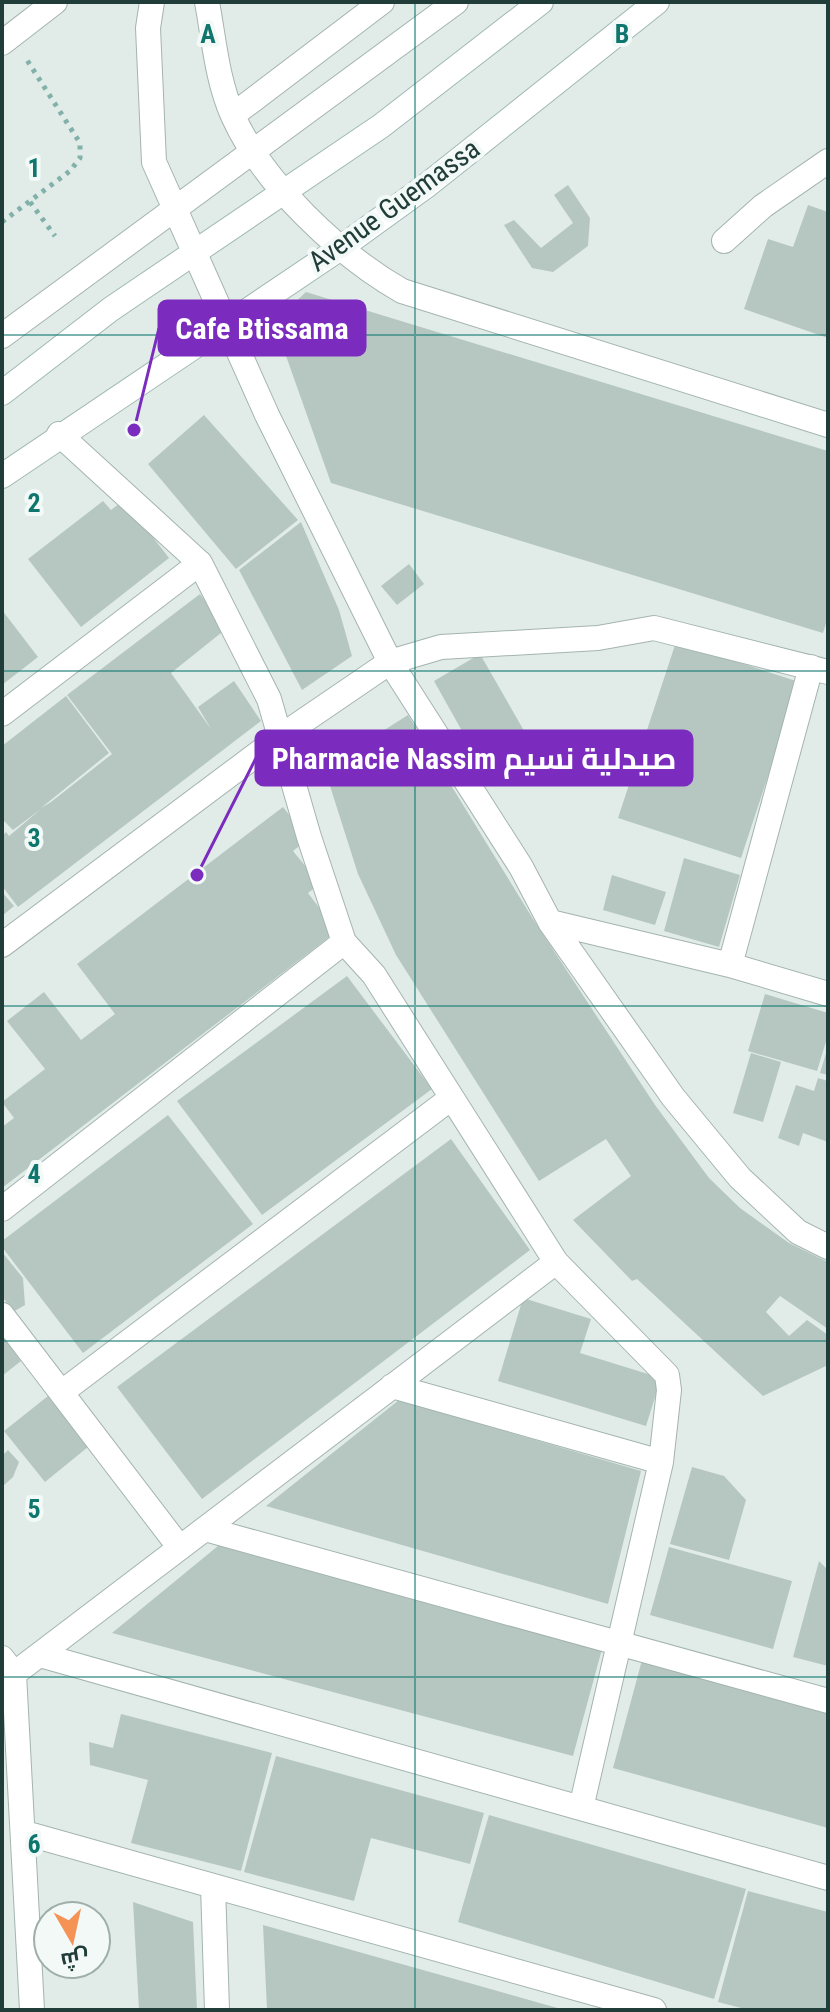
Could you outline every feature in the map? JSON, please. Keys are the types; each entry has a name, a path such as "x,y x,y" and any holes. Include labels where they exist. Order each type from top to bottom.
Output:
{"street":[{"path":"7,40 55,2"},
{"path":"152,2 148,28 154,162 192,255 267,415 390,662 521,867 550,922 673,1097 740,1178 798,1232 828,1247"},
{"path":"207,2 217,64 233,115 252,152 339,249 402,291 828,425"},
{"path":"233,115 382,2"},
{"path":"2,336 456,2"},
{"path":"2,393 111,309 381,126 541,2"},
{"name":"Avenue Guemassa","path":"2,476 59,434 339,249 426,186 657,2"},
{"path":"724,241 763,206 828,161"},
{"path":"59,434 200,563 269,699 344,942 374,975 450,1099 478,1134 556,1262 667,1375 669,1390 661,1462 616,1643 581,1808"},
{"path":"2,714 200,563"},
{"path":"2,945 280,737 390,662 441,647 598,638 654,628 819,669 730,965"},
{"path":"550,922 730,965 828,994"},
{"path":"2,1209 344,942"},
{"path":"62,1392 450,1099"},
{"path":"32,2010 25,1833 6,1672 40,1655 556,1262"},
{"path":"2,1315 180,1548"},
{"path":"392,1386 661,1462"},
{"path":"205,1529 828,1701"},
{"path":"40,1655 828,1878"},
{"path":"25,1833 654,2010"},
{"path":"213,1886 217,2010"}],"path":[{"path":"2,222 77,165 81,150 7,40"},
{"path":"30,201 55,236"}],"building":[{"path":"568,185 590,218 588,246 553,272 532,268 504,225 514,220 541,248 573,223 554,195"},
{"path":"808,205 828,212 828,338 744,309 768,239 793,247"},
{"path":"306,292 828,451 828,617 823,633 331,483 274,322"},
{"path":"204,415 298,520 236,569 148,464"},
{"path":"124,500 169,558 81,627 28,559 103,501 111,510"},
{"path":"301,522 339,610 352,656 302,690 239,570"},
{"path":"409,564 424,584 397,605 381,586"},
{"path":"200,594 226,629 171,673 211,729 198,707 234,681 261,721 18,907 2,886 2,836 6,832 9,836 41,809 13,830 2,819 2,746 66,696 109,753 41,808 51,802 112,754 67,695"},
{"path":"2,610 38,657 2,685"},
{"path":"676,642 799,682 741,858 618,818"},
{"path":"480,654 527,736 480,763 434,681"},
{"path":"408,715 533,919 655,1105 709,1178 740,1208 789,1243 828,1262 828,1329 780,1296 766,1312 789,1336 807,1320 828,1335 828,1365 763,1396 637,1279 632,1281 573,1220 631,1176 606,1139 539,1181 396,955 358,874 330,786 338,782 329,765"},
{"path":"283,807 308,839 293,851 320,884 308,893 337,931 2,1188 2,1127 14,1118 2,1102 45,1069 7,1021 44,992 81,1040 115,1014 77,964"},
{"path":"684,858 740,875 719,947 664,931"},
{"path":"612,875 666,892 655,925 603,910"},
{"path":"2,892 14,906 2,916"},
{"path":"347,976 432,1089 262,1215 177,1101"},
{"path":"765,994 828,1013 828,1035 817,1071 748,1051"},
{"path":"828,1050 828,1075 820,1073"},
{"path":"751,1053 781,1062 763,1122 733,1113"},
{"path":"818,1078 828,1081 828,1142 803,1133 799,1146 778,1138 796,1085 814,1091"},
{"path":"168,1115 253,1224 83,1353 2,1247 2,1241"},
{"path":"451,1139 530,1250 202,1499 117,1387"},
{"path":"2,1252 23,1278 25,1305 13,1312 2,1296"},
{"path":"523,1298 591,1319 580,1353 661,1378 646,1426 498,1381"},
{"path":"2,1334 21,1361 2,1376"},
{"path":"48,1396 88,1447 45,1482 4,1431"},
{"path":"399,1400 641,1471 608,1604 266,1506"},
{"path":"8,1450 19,1462 13,1477 2,1487 2,1456"},
{"path":"692,1467 724,1476 746,1500 729,1560 670,1544"},
{"path":"224,1541 602,1649 573,1756 112,1633"},
{"path":"669,1547 792,1581 773,1649 650,1615"},
{"path":"819,1561 828,1570 828,1666 793,1657"},
{"path":"642,1660 828,1712 828,1828 613,1768"},
{"path":"121,1714 272,1753 241,1871 131,1843 148,1780 90,1765 89,1742 113,1748"},
{"path":"276,1756 484,1813 470,1864 371,1838 354,1901 244,1872"},
{"path":"489,1815 746,1889 714,1999 458,1922"},
{"path":"748,1891 828,1912 828,2010 749,2010 718,2002"},
{"path":"133,1902 193,1922 197,2010 139,2010"},
{"path":"263,1925 561,2009 561,2010 267,2010"}],"place":[{"name":"Cafe Btissama","path":"134,430"},
{"name":"Pharmacie Nassim صيدلية نسيم","path":"197,875"}]}
